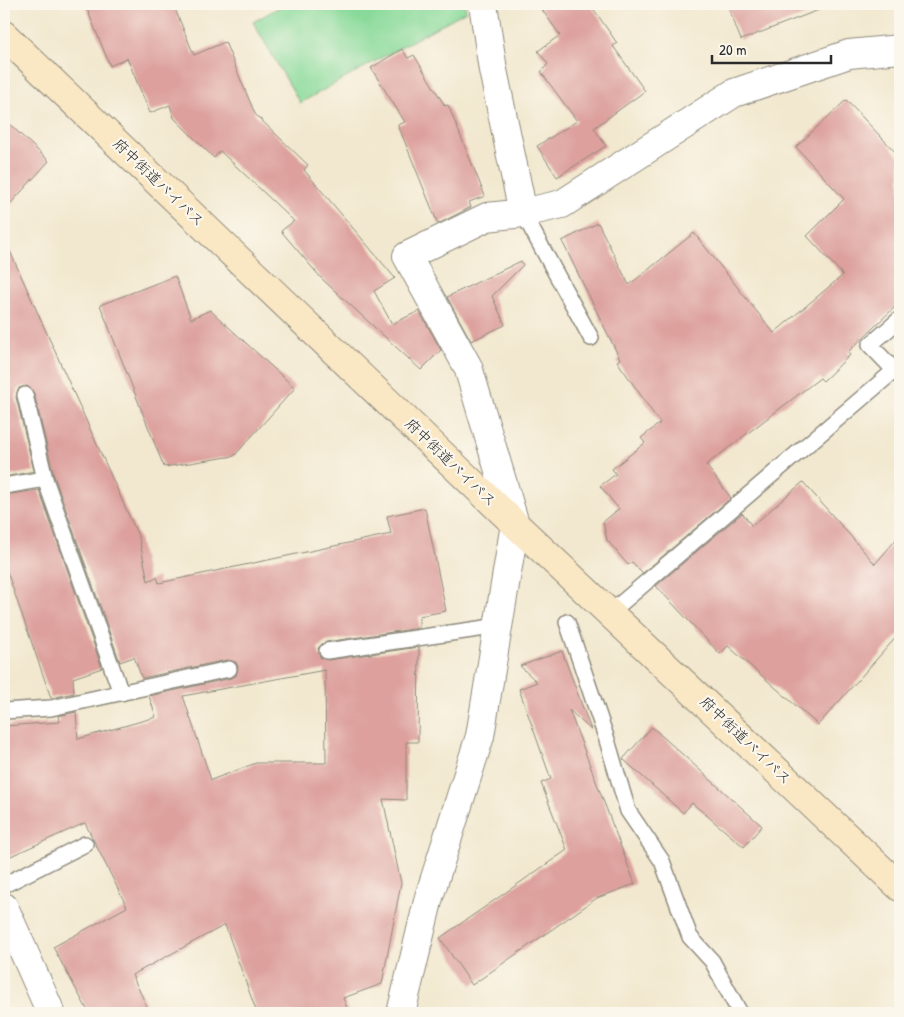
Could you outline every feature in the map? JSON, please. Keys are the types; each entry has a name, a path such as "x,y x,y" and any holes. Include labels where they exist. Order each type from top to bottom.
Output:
{"street":[{"path":"483,4 493,70 523,214"},
{"name":"府中街道バイパス","path":"4,35 515,524 611,612 900,887"},
{"path":"400,1013 429,897 480,736 515,524 468,367 407,256 487,216 523,214 562,204 734,93 849,54 900,49"},
{"path":"4,907 51,1013"}],"lane":[{"path":"523,214 592,338"},
{"path":"611,612 898,373 870,345 900,319"},
{"path":"25,395 45,479 121,693"},
{"path":"4,486 45,479"},
{"path":"567,622 607,740 628,811 662,861 690,937 712,961 740,1013"},
{"path":"326,651 499,626"},
{"path":"4,710 50,708 229,668"},
{"path":"4,885 85,844"}],"green space":[{"path":"285,4 465,4 466,11 300,103 253,22"}],"building":[{"path":"85,4 173,4 194,55 225,42 255,114 308,165 304,170 395,278 374,291 392,324 419,311 441,350 421,370 322,279 281,231 294,221 220,151 214,158 174,118 170,105 150,113 127,58 110,66"},
{"path":"538,4 590,4 617,43 613,46 645,91 594,128 606,146 557,177 537,146 577,121 541,72 548,64 538,51 560,35"},
{"path":"727,4 828,4 829,6 741,40"},
{"path":"402,49 408,58 414,55 445,106 448,105 485,196 469,202 471,207 438,224 398,125 405,122 371,68"},
{"path":"846,100 900,157 900,302 848,352 850,355 823,381 820,378 706,465 731,498 643,573 632,562 628,565 607,540 603,522 619,509 600,486 616,474 612,469 645,443 641,438 660,423 617,361 620,359 562,241 598,223 629,285 694,233 774,333 843,275 807,236 844,199 796,147"},
{"path":"4,119 49,161 4,211"},
{"path":"4,238 139,538 148,581 157,577 159,583 391,534 387,516 425,508 446,611 419,616 419,628 326,642 318,648 320,657 328,660 419,647 418,742 406,742 406,800 383,799 401,883 382,984 343,998 349,1013 257,1013 225,925 132,975 150,1013 89,1013 53,947 127,907 85,823 4,859 4,726 60,722 58,716 76,712 78,739 156,717 149,696 231,678 236,676 238,667 236,662 227,660 142,678 134,657 120,662 54,476 34,393 27,386 19,388 16,397 34,471 4,477","holes":["325,670 326,763 256,763 211,780 183,696"]},
{"path":"521,261 523,265 492,296 505,325 471,341 447,297"},
{"path":"175,276 191,319 210,310 295,388 234,456 164,467 100,305"},
{"path":"803,482 875,564 900,535 900,633 818,725 728,646 720,654 656,586 742,513 752,526"},
{"path":"39,490 102,668 73,678 74,693 51,698 4,563 4,495"},
{"path":"562,651 591,730 569,710 635,884 597,898 472,985 440,938 567,850 541,783 551,779 519,689 537,682 520,666"},
{"path":"652,727 762,826 744,847 692,803 683,813 623,759"}]}
